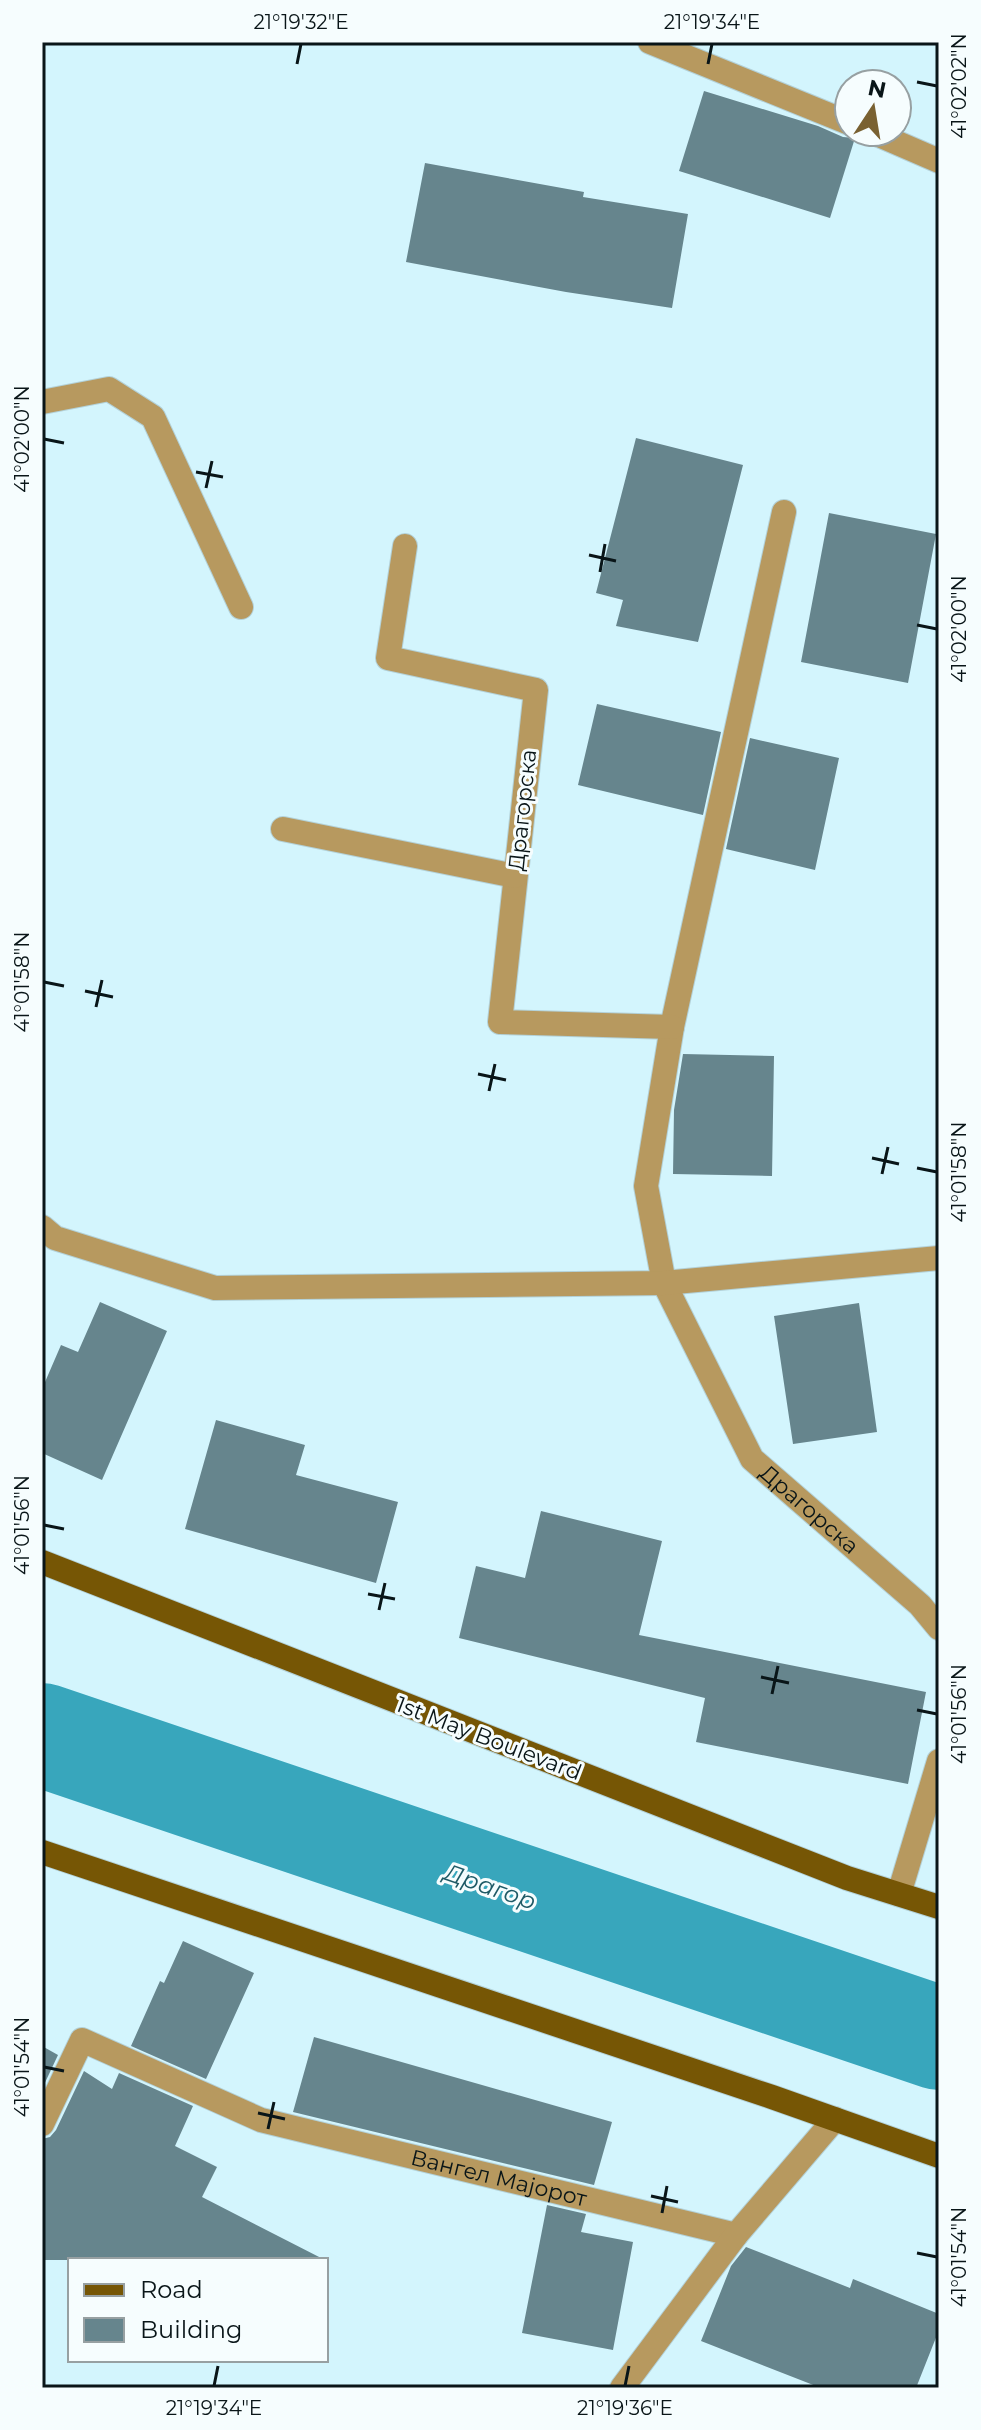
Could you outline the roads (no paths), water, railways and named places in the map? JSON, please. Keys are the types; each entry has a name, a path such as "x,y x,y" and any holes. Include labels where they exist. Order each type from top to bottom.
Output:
{"main road":[{"name":"1st May Boulevard","path":"42,1562 847,1878 939,1907"},
{"path":"42,1852 939,2156"}],"street":[{"path":"650,42 833,116"},
{"path":"909,148 939,161"},
{"path":"42,402 109,389 153,417 241,607"},
{"name":"Драгорска","path":"784,512 672,1027 646,1186 664,1283 752,1459 920,1605 939,1628"},
{"name":"Драгорска","path":"405,546 388,658 536,690 500,1022 672,1027"},
{"path":"283,829 515,876"},
{"path":"42,1227 55,1238 215,1288 664,1283 939,1258"},
{"path":"899,1894 939,1761"},
{"name":"Вангел Маjорот","path":"42,2124 82,2040 261,2120 736,2235"},
{"path":"622,2388 736,2235 835,2119"}],"waterway":[{"name":"Драгор","path":"42,1735 939,2038"}]}
